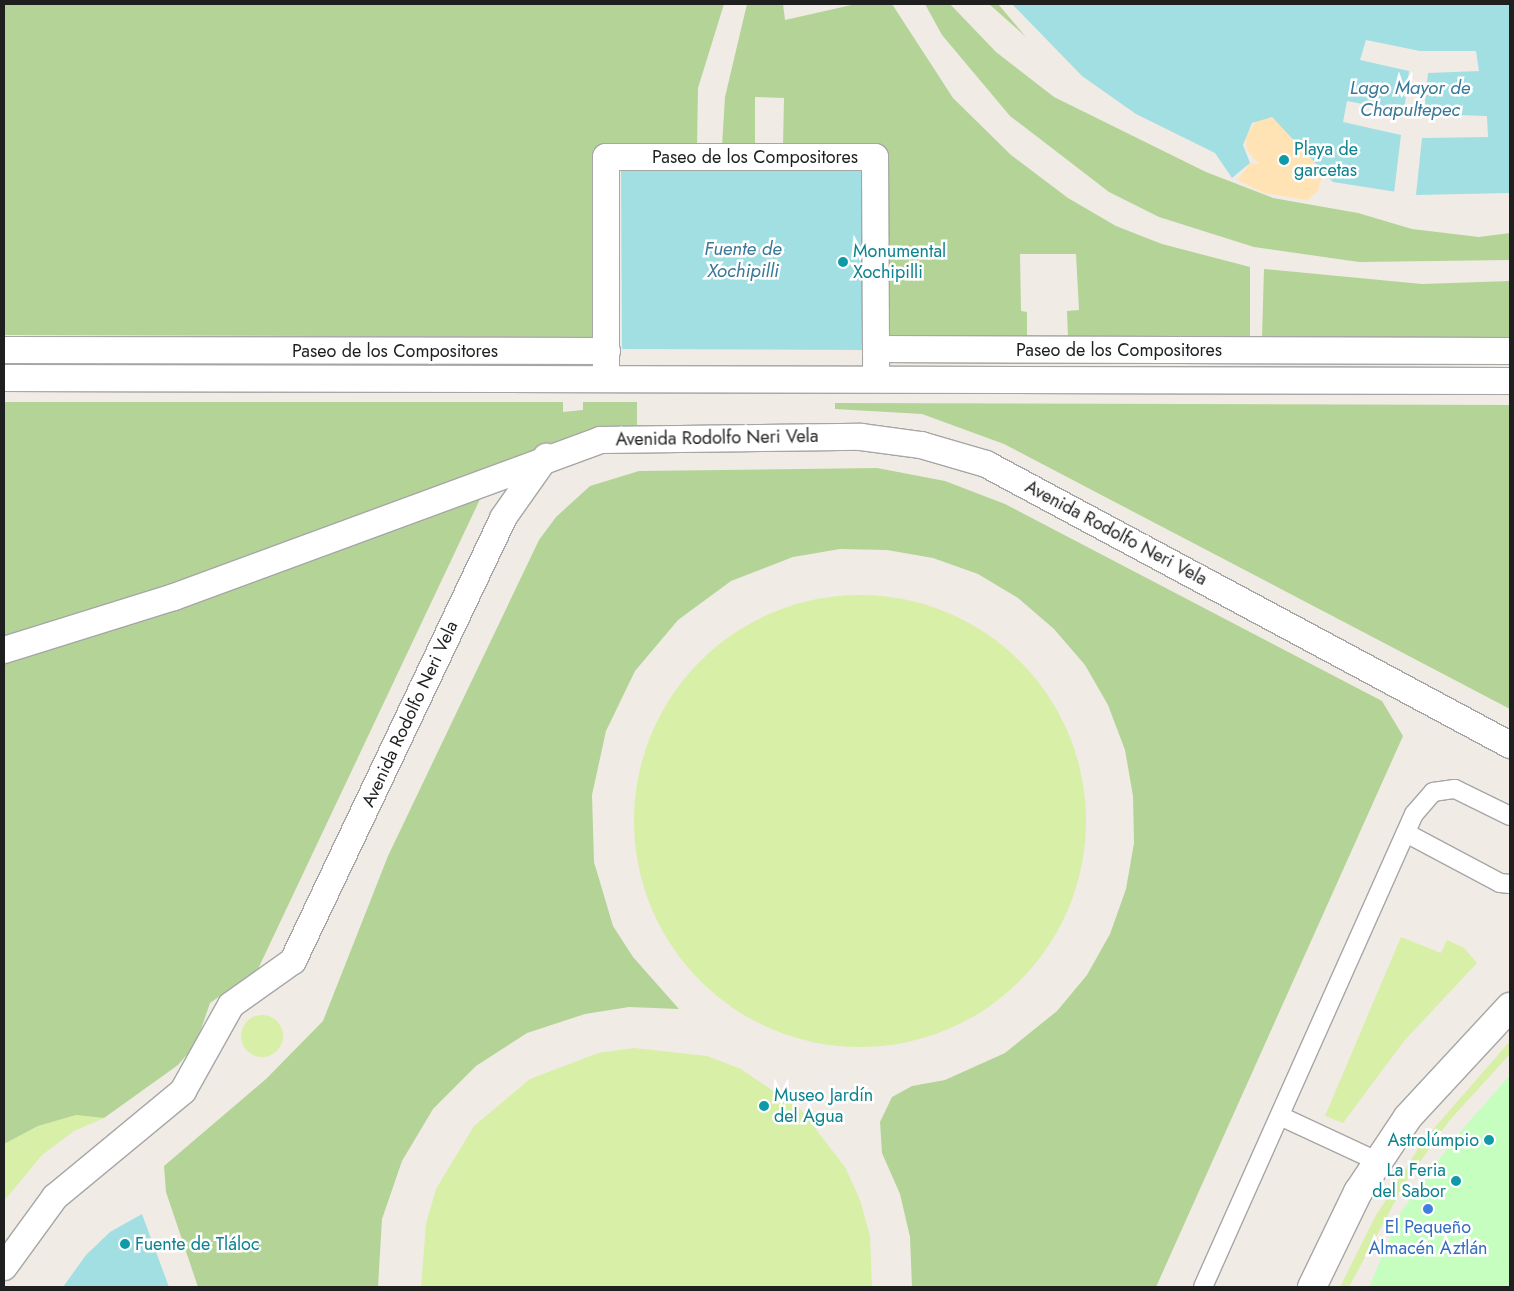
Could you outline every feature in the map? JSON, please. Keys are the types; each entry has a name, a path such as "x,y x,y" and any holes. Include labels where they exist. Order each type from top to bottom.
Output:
{"street":[{"name":"Paseo de los Compositores","path":"4,350 607,351 606,157 875,157 876,350 1510,351"},
{"path":"876,350 876,379"},
{"path":"606,379 607,351"},
{"name":"Paseo de los Compositores","path":"4,378 1510,381"},
{"name":"Avenida Rodolfo Neri Vela","path":"4,1267 55,1197 183,1091 231,1005 293,961 503,518 546,457 626,437 861,437 952,452 1020,482 1510,746"},
{"path":"4,650 174,597 546,457"},
{"path":"1312,1287 1377,1161 1442,1077 1510,1007"}],"lane":[{"path":"1203,1287 1414,814 1433,792 1455,789 1510,816"},
{"path":"1406,833 1500,883 1510,884"},
{"path":"1280,1116 1377,1161"}],"green space":[{"path":"4,4 724,4 698,88 697,148 593,149 594,337 4,335"},
{"path":"747,4 783,4 785,20 856,4 892,4 953,98 1011,155 1068,198 1116,226 1162,244 1250,267 1250,338 1068,337 1067,311 1079,310 1076,254 1020,254 1021,311 1027,312 1027,338 887,337 887,148 783,145 784,98 755,97 755,146 722,146 725,97"},
{"path":"925,4 950,4 996,52 1054,97 1206,172 1273,198 1358,213 1412,229 1479,237 1510,233 1510,260 1359,262 1254,247 1159,217 1109,192 1010,116 942,35"},
{"path":"989,4 998,4 1026,37"},
{"path":"1264,269 1422,284 1510,281 1510,338 1262,337"},
{"path":"4,402 563,402 563,412 583,410 583,402 637,402 637,425 573,436 58,626 4,641"},
{"path":"835,403 1510,405 1510,709 1004,444 922,414 835,409"},
{"path":"877,468 945,481 1005,504 1382,701 1403,736 1156,1287 912,1287 910,1237 900,1194 882,1153 880,1122 892,1097 912,1086 945,1080 1005,1053 1057,1011 1087,975 1110,934 1126,889 1134,843 1133,796 1125,750 1108,705 1085,665 1054,629 1018,598 978,574 933,558 887,550 840,549 793,557 731,581 678,620 635,671 606,731 592,795 594,862 613,926 633,957 679,1009 629,1007 585,1014 527,1033 476,1066 433,1109 402,1161 382,1219 378,1287 198,1287 166,1192 164,1166 266,1079 323,1021 388,856 539,540 556,517 590,486 639,471"},
{"path":"482,495 258,969 210,1003 196,1044 178,1065 104,1118 76,1115 38,1126 4,1144 4,663"},
{"path":"860,595 904,600 946,612 985,633 1020,661 1048,696 1069,735 1081,777 1086,821 1081,865 1069,907 1048,946 1020,981 985,1009 946,1030 904,1042 860,1047 816,1042 774,1030 735,1009 700,981 672,946 651,907 639,865 634,821 639,777 651,735 672,696 700,661 735,633 774,612 816,600"},
{"path":"1401,937 1441,953 1447,940 1464,948 1477,963 1404,1041 1343,1123 1325,1116"},
{"path":"262,1015 277,1021 283,1036 277,1051 262,1057 247,1051 241,1036 247,1021"},
{"path":"1510,1041 1510,1054 1449,1121 1405,1183 1349,1287 1340,1287 1375,1217 1423,1141"},
{"path":"634,1048 707,1056 741,1069 801,1110 845,1167 860,1200 870,1236 872,1287 421,1287 426,1224 436,1189 474,1126 530,1079 598,1053"},
{"path":"1510,1075 1510,1287 1369,1287 1401,1212 1455,1138"},
{"path":"76,1115 104,1118 74,1131 42,1155 4,1201 4,1144 38,1126"}],"sand":[{"name":"Playa de garcetas","path":"1268,117 1276,120 1323,172 1318,191 1307,200 1264,193 1237,180 1250,163 1259,164 1247,150 1245,137 1257,120"}],"water":[{"name":"Lago Mayor de Chapultepec","path":"1012,4 1510,4 1510,193 1416,195 1333,182 1272,117 1252,123 1243,145 1250,163 1232,178 1215,153 1136,114 1082,76"},
{"name":"Fuente de Xochipilli","path":"621,169 863,170 864,350 622,349"},
{"name":"Fuente de Tláloc","path":"142,1214 169,1287 63,1287 86,1255 110,1232"}],"pier":[{"path":"1366,40 1420,51 1476,51 1479,71 1428,73 1424,114 1487,116 1488,137 1422,138 1416,195 1394,193 1401,135 1343,122 1347,101 1404,112 1409,71 1360,60"}],"place":[{"name":"Playa de garcetas","path":"1284,160"},
{"name":"Monumental Xochipilli","path":"843,262"},
{"name":"Museo Jardín del Agua","path":"764,1106"},
{"name":"Astrolúmpio","path":"1489,1140"},
{"name":"La Feria del Sabor","path":"1456,1181"},
{"name":"El Pequeño Almacén Aztlán","path":"1428,1209"},
{"name":"Fuente de Tláloc","path":"125,1244"}]}
